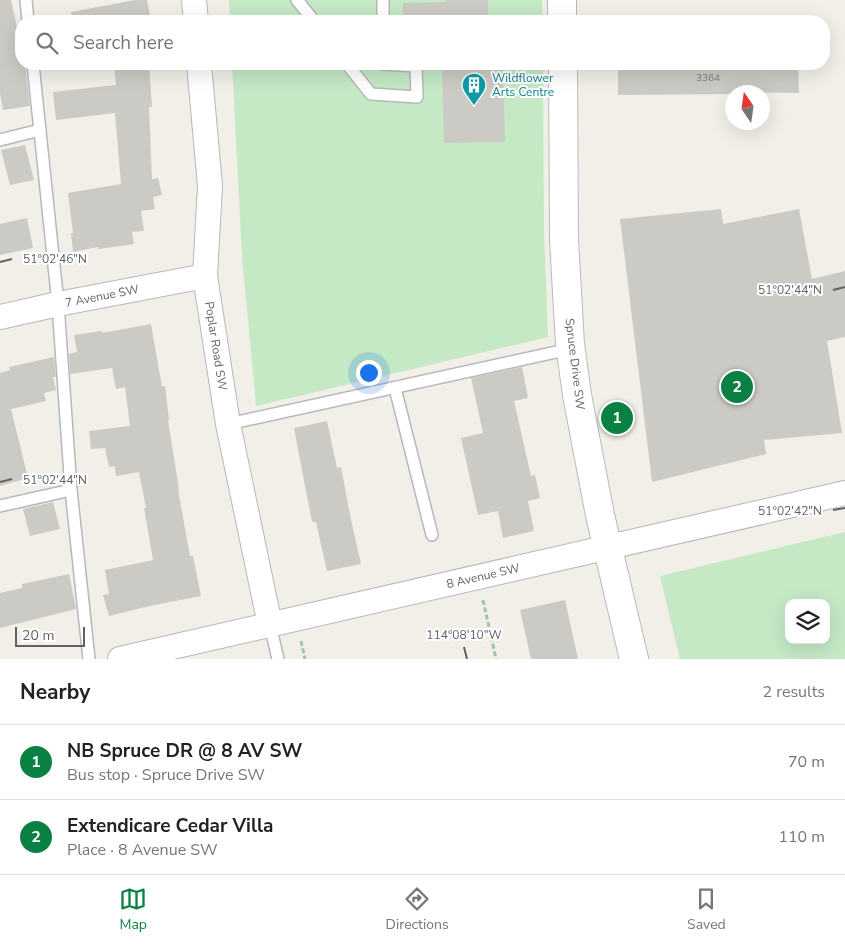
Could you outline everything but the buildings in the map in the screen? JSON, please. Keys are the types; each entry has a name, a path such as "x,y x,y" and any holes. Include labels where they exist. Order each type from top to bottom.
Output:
{"street":[{"path":"194,0 195,15"},
{"path":"562,0 562,15"},
{"name":"Poplar Road SW","path":"200,70 210,186 205,276 228,424 270,625"},
{"name":"Spruce Drive SW","path":"563,70 564,240 571,349 577,396 608,548 634,659"},
{"name":"7 Avenue SW","path":"0,317 205,276"},
{"name":"8 Avenue SW","path":"120,659 845,492"}],"lane":[{"path":"26,0 27,15"},
{"path":"297,0 309,15"},
{"path":"383,0 383,15"},
{"path":"34,70 58,304 72,490 89,659"},
{"path":"352,70 371,94 417,97 416,70"},
{"path":"0,140 40,130"},
{"path":"228,424 571,349"},
{"path":"395,388 432,535"},
{"path":"0,506 72,490"},
{"path":"270,625 278,659"}],"path":[{"path":"482,600 496,659"},
{"path":"301,641 305,659"}],"green space":[{"path":"229,0 542,0 543,15 230,15"},
{"path":"232,70 543,70 544,230 548,337 256,406 242,256"},
{"path":"845,532 845,659 680,659 660,576"}],"place":[{"name":"Wildflower Arts Centre","path":"474,106"},
{"name":"Extendicare Cedar Villa","path":"737,387"},
{"name":"NB Spruce DR @ 8 AV SW","path":"617,418"}]}
